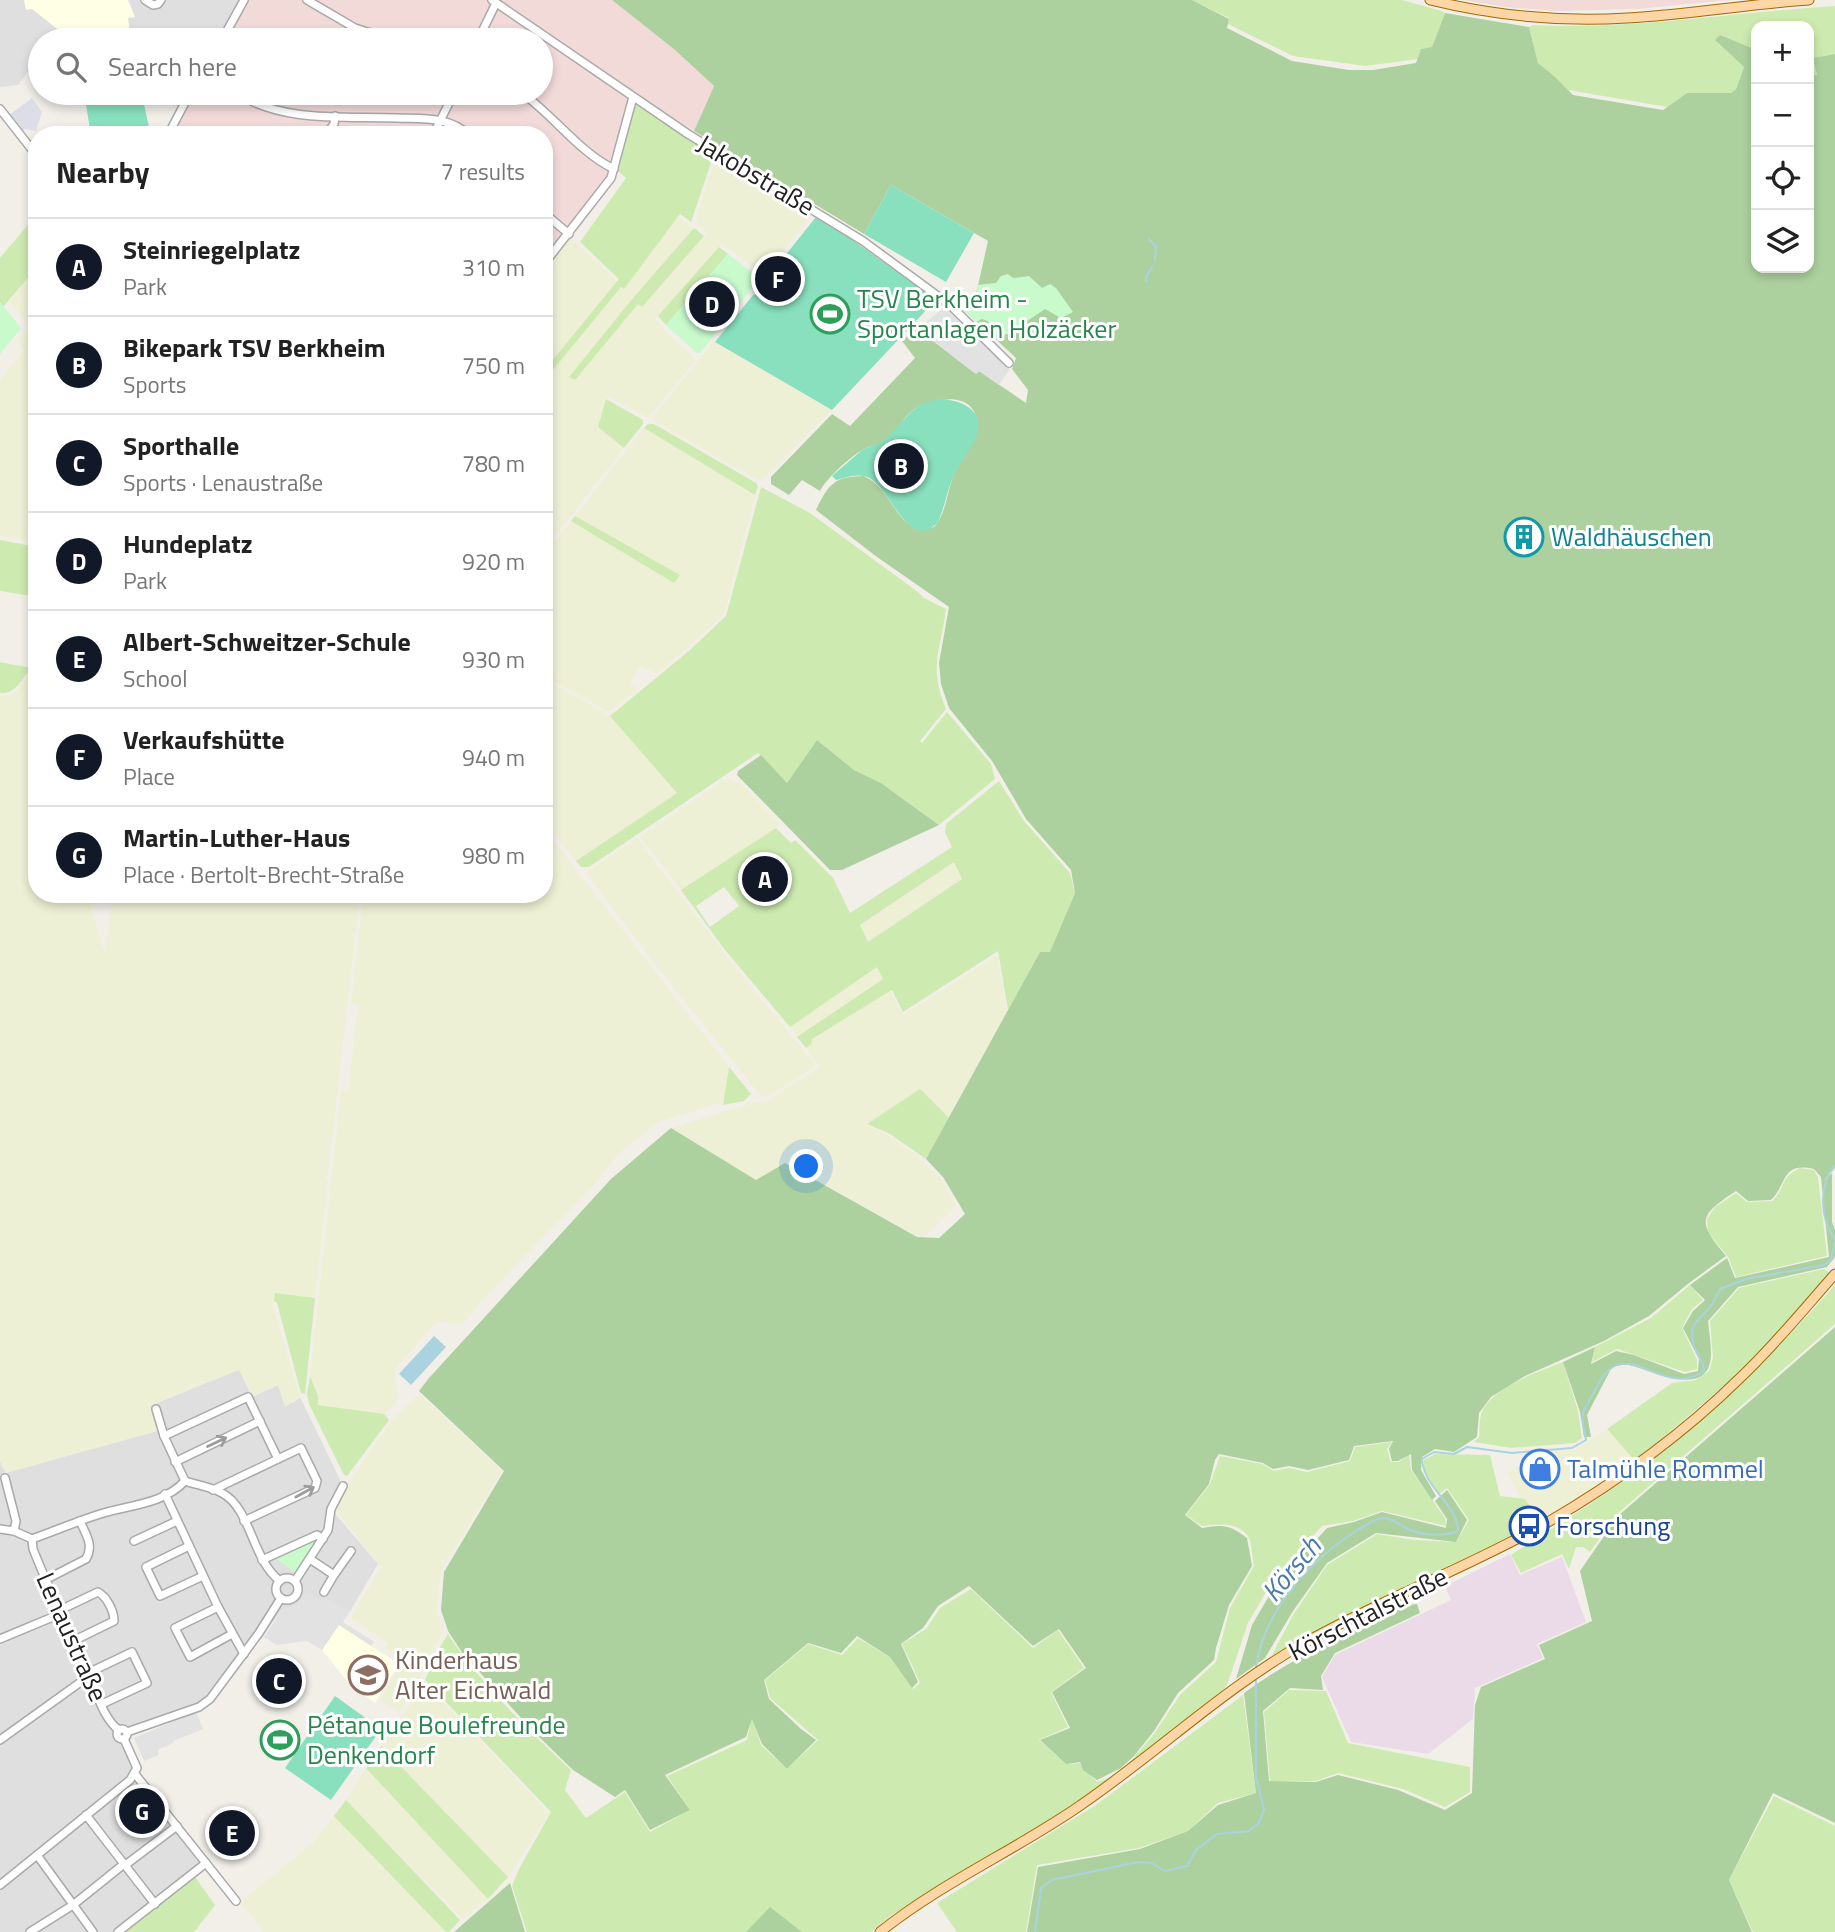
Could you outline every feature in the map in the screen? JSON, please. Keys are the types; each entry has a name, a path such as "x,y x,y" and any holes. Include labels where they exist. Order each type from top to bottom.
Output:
{"main road":[{"path":"1430,0 1517,16 1600,19 1660,16 1810,0"},
{"name":"Körschtalstraße","path":"880,1932 917,1905 1080,1806 1268,1665 1332,1628 1475,1561 1587,1498 1695,1419 1741,1377 1835,1274"}],"street":[{"path":"147,2 156,5 161,0"},
{"path":"229,28 244,0"},
{"path":"307,0 356,28"},
{"path":"483,28 494,1"},
{"name":"Jakobstraße","path":"494,1 535,28"},
{"name":"Jakobstraße","path":"553,40 700,142 877,251 944,300 1009,363"},
{"path":"553,253 602,191 614,169 633,97"},
{"path":"173,126 184,105"},
{"path":"261,105 335,116 440,120 456,126"},
{"path":"437,126 448,105"},
{"path":"536,105 599,160 614,169"},
{"path":"0,109 28,145"},
{"path":"333,126 335,116"},
{"path":"553,221 569,234"},
{"path":"164,1436 248,1397 278,1459"},
{"path":"156,1409 164,1436 185,1481 223,1493 235,1503 267,1569 280,1581"},
{"path":"175,1462 260,1421"},
{"path":"213,1490 301,1448 317,1481 315,1488 244,1521"},
{"path":"5,1478 16,1521 14,1531"},
{"path":"0,1529 14,1531 32,1539 95,1515 138,1506 178,1488 185,1481"},
{"path":"295,1581 328,1530 331,1509 343,1486"},
{"path":"165,1494 218,1607 244,1654"},
{"path":"45,1580 86,1559 90,1553 90,1544 80,1521"},
{"path":"134,1541 177,1521"},
{"path":"262,1560 317,1535 323,1539"},
{"name":"Lenaustraße","path":"32,1539 33,1549 59,1612 113,1726 123,1734 137,1768 135,1774"},
{"path":"189,1546 146,1567 155,1587 160,1596 203,1576"},
{"path":"324,1592 351,1551"},
{"path":"310,1559 334,1575"},
{"path":"285,1578 295,1581 299,1588 296,1596 290,1600 281,1598 276,1588 280,1581 285,1578"},
{"path":"0,1639 98,1592 109,1605 114,1621 74,1641"},
{"path":"123,1734 199,1707 210,1699 281,1598"},
{"path":"218,1607 176,1628 190,1657 232,1634"},
{"path":"0,1740 89,1675 132,1652 147,1683 102,1704"},
{"path":"0,1885 135,1774 236,1901"},
{"path":"86,1815 155,1904"},
{"path":"30,1932 74,1905 124,1864 177,1826"},
{"path":"37,1855 93,1932"},
{"path":"118,1932 206,1863"}],"shaded area":[{"path":"0,0 239,0 223,28 28,28 28,72 18,85 0,87"},
{"path":"24,0 128,0 135,17 128,18 129,28 56,28 32,9 26,10"},
{"path":"247,0 612,0 675,50 714,86 694,131 633,92 605,181 553,247 553,126 177,126 188,105 553,105 553,28 232,28"},
{"path":"1464,0 1730,0 1637,9 1556,11"},
{"path":"28,101 28,105 37,105 42,112 38,126 28,126 28,130 21,131 9,115"},
{"path":"716,156 812,212 764,275 722,244 655,320 696,360 648,418 608,396 598,427 624,448 553,539 553,360 621,286 624,289 678,217 694,228 569,377 638,303 642,307 707,233 695,224"},
{"path":"570,237 617,282 553,360 553,257"},
{"path":"28,278 28,325 10,301"},
{"path":"944,307 1010,369 999,385 979,371 976,374 918,329"},
{"path":"28,327 28,541 0,536 0,380 24,350 18,340"},
{"path":"714,341 832,410 762,481 651,419"},
{"path":"644,428 755,495 722,617 657,674 640,665 630,683 638,690 609,712 553,681 553,544 571,521 617,548 680,575 575,516"},
{"path":"28,677 28,903 92,903 90,906 105,953 110,911 114,908 110,904 101,903 359,903 356,934 352,934 355,938 328,1175 325,1178 328,1180 315,1298 276,1293 273,1307 300,1397 285,1407 278,1385 252,1397 239,1370 150,1405 158,1431 5,1473 0,1461 0,696 12,696"},
{"path":"553,684 610,716 677,793 576,861 553,831"},
{"path":"729,778 740,783 779,823 776,828 681,890 640,837"},
{"path":"637,838 728,958 816,1066 768,1096 762,1097 667,980 587,874"},
{"path":"553,840 729,1067 723,1102 659,1122 619,1153 593,1186 481,1301 462,1325 437,1321 398,1366 395,1374 398,1395 395,1404 384,1414 318,1405 310,1376 341,1090 348,1091 358,1005 351,1004 362,903 553,903"},
{"path":"955,862 962,879 869,942 860,926"},
{"path":"997,955 1007,1013 949,1118 920,1089 867,1124 918,1157 941,1179 956,1205 928,1234 915,1235 786,1163 756,1181 671,1128 756,1102 764,1103 820,1067 806,1048 811,1044 811,1039 890,991 903,1015"},
{"path":"877,966 883,979 797,1037 790,1027"},
{"path":"240,1369 252,1397 278,1385 293,1403 300,1397 343,1486 331,1509 378,1564 349,1613 325,1598 322,1601 306,1593 298,1605 282,1610 211,1702 130,1736 126,1744 134,1759 135,1774 206,1863 118,1932 0,1932 0,1461 6,1473 158,1430 150,1406"},
{"path":"419,1394 502,1471 441,1570 436,1610 444,1629 399,1713 380,1699 404,1660 385,1648 388,1643 351,1618 381,1567 335,1509 346,1487 392,1420"},
{"path":"1607,1429 1635,1461 1545,1517 1535,1515 1525,1499 1520,1498 1507,1473 1544,1452 1574,1450"},
{"path":"1510,1554 1520,1575 1562,1557 1586,1622 1537,1644 1543,1658 1475,1688 1473,1719 1428,1754 1351,1742 1322,1677 1335,1655 1451,1600 1445,1586"},
{"path":"306,1593 322,1601 324,1597 349,1613 343,1622 374,1642 371,1646 339,1625 322,1650 307,1641 277,1645 264,1637 283,1609 298,1605"},
{"name":"Kinderhaus Alter Eichwald","path":"339,1625 399,1664 375,1703 351,1686 322,1650"},
{"path":"425,1683 549,1813 508,1877 381,1746"},
{"path":"196,1712 203,1729 173,1741 158,1750 159,1755 144,1761 134,1738"},
{"path":"366,1768 488,1899 463,1919 346,1800"},
{"path":"334,1816 446,1932 264,1932 240,1902 312,1844"}],"green space":[{"path":"612,0 1192,0 1229,19 1227,28 1292,61 1349,70 1373,70 1416,63 1421,49 1432,47 1445,13 1529,27 1538,63 1573,95 1663,110 1687,93 1731,93 1736,89 1744,67 1715,40 1720,35 1751,48 1751,273 1814,273 1814,75 1817,75 1814,58 1835,54 1835,1168 1823,1181 1832,1173 1835,1257 1827,1267 1738,1287 1708,1321 1711,1354 1708,1368 1701,1376 1678,1379 1629,1365 1612,1367 1587,1415 1591,1437 1584,1437 1580,1412 1563,1362 1595,1347 1591,1364 1616,1351 1684,1374 1698,1371 1699,1359 1683,1328 1693,1311 1705,1300 1690,1285 1727,1258 1735,1278 1829,1257 1821,1177 1814,1169 1796,1168 1790,1171 1771,1200 1748,1201 1736,1191 1714,1207 1706,1220 1710,1235 1726,1256 1649,1316 1604,1341 1525,1376 1491,1397 1479,1413 1477,1437 1454,1452 1435,1449 1422,1457 1421,1470 1436,1496 1432,1500 1412,1470 1411,1454 1392,1461 1389,1449 1393,1441 1354,1446 1349,1460 1308,1470 1289,1466 1273,1469 1263,1463 1219,1454 1209,1484 1185,1515 1202,1528 1226,1527 1247,1538 1252,1566 1229,1605 1214,1660 1178,1693 1134,1756 1121,1768 1097,1780 1083,1770 1080,1762 1066,1764 1040,1740 1070,1728 1052,1692 1086,1668 1059,1629 1033,1646 969,1586 938,1606 923,1628 901,1644 918,1682 912,1688 890,1657 857,1636 841,1653 808,1643 764,1680 769,1699 816,1740 787,1769 762,1744 752,1719 746,1737 665,1775 690,1810 650,1830 625,1790 615,1797 573,1770 535,1733 463,1654 448,1631 441,1610 444,1572 504,1471 419,1391 429,1378 611,1179 671,1128 756,1180 785,1163 917,1237 939,1238 965,1214 943,1177 926,1159 1040,952 1050,952 1075,893 1071,870 1026,819 992,761 949,708 941,684 939,663 949,607 816,510 833,484 845,478 864,476 883,492 904,520 912,526 922,529 934,527 942,515 955,472 975,435 977,423 969,405 950,399 920,406 883,441 851,458 832,475 820,491 802,480 789,495 771,484 771,477 832,414 850,426 915,358 902,341 916,328 976,374 979,371 1026,403 1028,390 1012,369 1016,358 963,309 977,290 988,241 891,185 864,234 694,131 714,86 675,50"},
{"path":"1192,0 1402,0 1445,13 1432,47 1421,49 1418,59 1365,66 1293,56 1228,24 1229,18"},
{"path":"1835,6 1835,54 1814,58 1814,21 1751,21 1751,49 1715,40 1744,67 1736,89 1731,93 1687,93 1667,107 1568,90 1538,63 1529,27 1646,23"},
{"path":"639,104 714,154 691,222 680,214 624,289 621,287 553,370 553,359 619,279 580,242 626,178 618,171 633,106"},
{"path":"86,105 144,105 149,126 90,126"},
{"path":"891,185 974,233 946,282 864,234"},
{"name":"TSV Berkheim - Sportanlagen Holzäcker","path":"816,217 933,298 932,304 832,410 715,342 753,295 761,292 764,282"},
{"path":"28,225 28,278 3,307 0,302 0,258"},
{"path":"694,228 704,236 642,307 638,304 575,380 569,377 633,298"},
{"path":"719,247 728,254 666,325 658,316"},
{"path":"728,254 758,277 757,282 700,353 697,353 666,325"},
{"path":"1008,274 1013,278 1029,276 1042,288 1050,284 1073,312 1061,318 1045,309 1008,334 999,335 989,322 982,319 976,322 963,309 978,285 996,283 1001,276"},
{"path":"0,302 21,328 0,354"},
{"path":"606,399 643,420 643,424 624,448 598,427"},
{"path":"938,399 954,401 969,408 978,419 978,427 974,442 954,475 938,522 927,530 917,530 899,514 873,481 864,476 836,480 832,476 862,450 885,440 922,404"},
{"path":"648,424 654,424 756,483 758,486 755,495 644,428"},
{"path":"761,487 810,513 924,598 946,609 937,669 946,709 920,741 922,743 947,712 991,764 995,779 939,825 881,783 854,770 817,740 787,783 758,753 589,867 581,867 576,861 677,793 610,716 690,650 726,616"},
{"path":"575,516 680,575 674,583 571,521"},
{"path":"0,540 28,545 28,596 0,591"},
{"path":"0,662 28,667 28,672 14,689 0,693"},
{"path":"817,740 854,770 881,783 939,825 842,870 830,870 737,775 738,771 761,755 787,783"},
{"path":"999,781 1024,821 1070,873 1075,893 1050,953 1040,952 1008,1010 998,951 903,1012 892,990 890,991 812,1039 806,1048 797,1037 883,979 877,967 790,1027 725,950 681,890 776,828 791,843 795,840 833,878 850,913 952,847 945,833 946,824","holes":["954,862 962,879 868,942 860,925","724,887 739,906 710,927 696,906"]},
{"path":"729,1067 751,1094 744,1101 723,1105"},
{"path":"920,1089 949,1118 926,1159 890,1134 867,1124"},
{"path":"1800,1168 1814,1170 1818,1177 1827,1256 1736,1277 1728,1257 1708,1232 1707,1219 1715,1207 1736,1193 1747,1202 1772,1201 1788,1176"},
{"path":"1824,1269 1830,1273 1744,1369 1635,1461 1607,1429 1672,1383 1696,1380 1709,1371 1713,1358 1710,1321 1739,1288"},
{"path":"1690,1285 1703,1300 1692,1309 1682,1328 1697,1360 1697,1369 1685,1372 1617,1349 1592,1362 1595,1347 1651,1318"},
{"path":"1835,1285 1835,1324 1616,1515 1590,1552 1583,1547 1576,1547 1569,1569 1562,1554 1521,1573 1511,1555 1619,1484 1702,1419 1748,1377"},
{"path":"275,1293 315,1298 305,1394 301,1393 277,1303 274,1301"},
{"path":"1835,1327 1835,1823 1773,1793 1729,1880 1752,1932 1027,1932 1038,1867 1140,1849 1188,1831 1218,1805 1256,1793 1244,1693 1303,1656 1408,1605 1417,1604 1420,1613 1335,1653 1321,1676 1323,1690 1290,1688 1263,1711 1269,1781 1316,1782 1338,1775 1398,1790 1445,1810 1472,1793 1475,1705 1481,1687 1545,1659 1539,1645 1592,1621 1580,1571 1618,1516"},
{"path":"1563,1362 1578,1411 1582,1438 1575,1443 1511,1448 1474,1442 1479,1437 1481,1415 1494,1397 1516,1382"},
{"path":"310,1376 318,1396 318,1405 384,1414 389,1420 347,1476 344,1475 309,1404 307,1394"},
{"path":"1392,1442 1387,1449 1391,1462 1399,1462 1409,1454 1411,1470 1445,1518 1446,1526 1382,1511 1353,1521 1322,1526 1273,1580 1248,1623 1227,1685 1219,1695 1124,1769 1154,1734 1180,1695 1216,1662 1230,1608 1254,1566 1249,1538 1240,1529 1228,1525 1202,1526 1186,1515 1210,1484 1220,1456 1262,1464 1274,1471 1289,1468 1307,1472 1350,1461 1355,1447"},
{"path":"1435,1454 1490,1455 1500,1496 1525,1499 1535,1515 1522,1521 1526,1529 1330,1623 1270,1659 1293,1615 1327,1565 1377,1534 1414,1540 1456,1542 1469,1520 1447,1488 1439,1494 1424,1470 1424,1460"},
{"path":"1447,1490 1467,1520 1456,1542 1376,1533 1327,1563 1293,1611 1265,1658 1236,1679 1252,1625 1276,1584 1327,1528 1382,1512 1446,1528 1447,1519 1435,1501"},
{"path":"317,1537 319,1539 297,1574 275,1558"},
{"path":"971,1589 1033,1648 1058,1630 1084,1668 1051,1692 1068,1727 1039,1740 1066,1764 1079,1763 1097,1782 1114,1776 1037,1828 890,1916 871,1932 802,1932 770,1908 746,1932 527,1932 512,1886 551,1812 425,1680 448,1634 490,1688 571,1770 565,1790 586,1818 625,1792 650,1832 690,1810 667,1776 747,1740 752,1717 761,1745 787,1769 818,1740 770,1698 765,1680 808,1644 842,1655 858,1638 890,1657 913,1689 920,1683 902,1644 926,1629 940,1608"},
{"path":"1289,1690 1326,1691 1348,1743 1470,1767 1470,1792 1445,1807 1403,1789 1338,1773 1316,1781 1270,1781 1264,1712"},
{"path":"1243,1695 1256,1793 1218,1803 1188,1831 1139,1848 1037,1865 1026,1932 957,1932 937,1903 1096,1805"},
{"path":"335,1696 381,1729 331,1800 285,1768"},
{"path":"381,1746 508,1877 488,1899 366,1768"},
{"path":"1774,1796 1835,1826 1835,1932 1753,1932 1729,1880"},
{"path":"346,1800 460,1920 449,1932 446,1932 334,1816"},
{"path":"195,1877 215,1905 194,1932 126,1932"},
{"path":"510,1883 525,1932 454,1932"},
{"path":"770,1907 802,1932 746,1932"}],"water":[{"path":"434,1336 446,1347 411,1385 399,1374"}],"waterway":[{"path":"1149,239 1156,247 1155,260"},
{"path":"1146,277 1152,267"},
{"name":"Körsch","path":"1835,1165 1826,1182 1823,1202 1826,1222 1835,1240"},
{"name":"Körsch","path":"1256,1667 1261,1646 1279,1606 1307,1571 1340,1542 1382,1518 1425,1534 1458,1531 1457,1521 1428,1479 1422,1459 1434,1452 1454,1454 1467,1447 1512,1453 1572,1448 1586,1440 1583,1413 1607,1372 1618,1365 1631,1364 1673,1378 1688,1378 1704,1371 1694,1346 1692,1331 1720,1289 1746,1279 1824,1265 1831,1260 1835,1242"},
{"name":"Körsch","path":"1035,1932 1041,1888 1052,1880 1138,1862 1151,1863 1165,1871 1187,1866 1196,1850 1217,1834 1249,1831 1259,1823 1264,1810 1256,1777 1256,1680"}],"place":[{"name":"Verkaufshütte","path":"778,279"},
{"name":"Hundeplatz","path":"712,304"},
{"name":"TSV Berkheim - Sportanlagen Holzäcker","path":"830,314"},
{"name":"Bikepark TSV Berkheim","path":"901,466"},
{"name":"Waldhäuschen","path":"1524,537"},
{"name":"Steinriegelplatz","path":"765,879"},
{"name":"Talmühle Rommel","path":"1540,1469"},
{"name":"Forschung","path":"1529,1526"},
{"name":"Kinderhaus Alter Eichwald","path":"368,1675"},
{"name":"Sporthalle","path":"279,1681"},
{"name":"Pétanque Boulefreunde Denkendorf","path":"280,1740"},
{"name":"Martin-Luther-Haus","path":"142,1811"},
{"name":"Albert-Schweitzer-Schule","path":"232,1833"}]}
